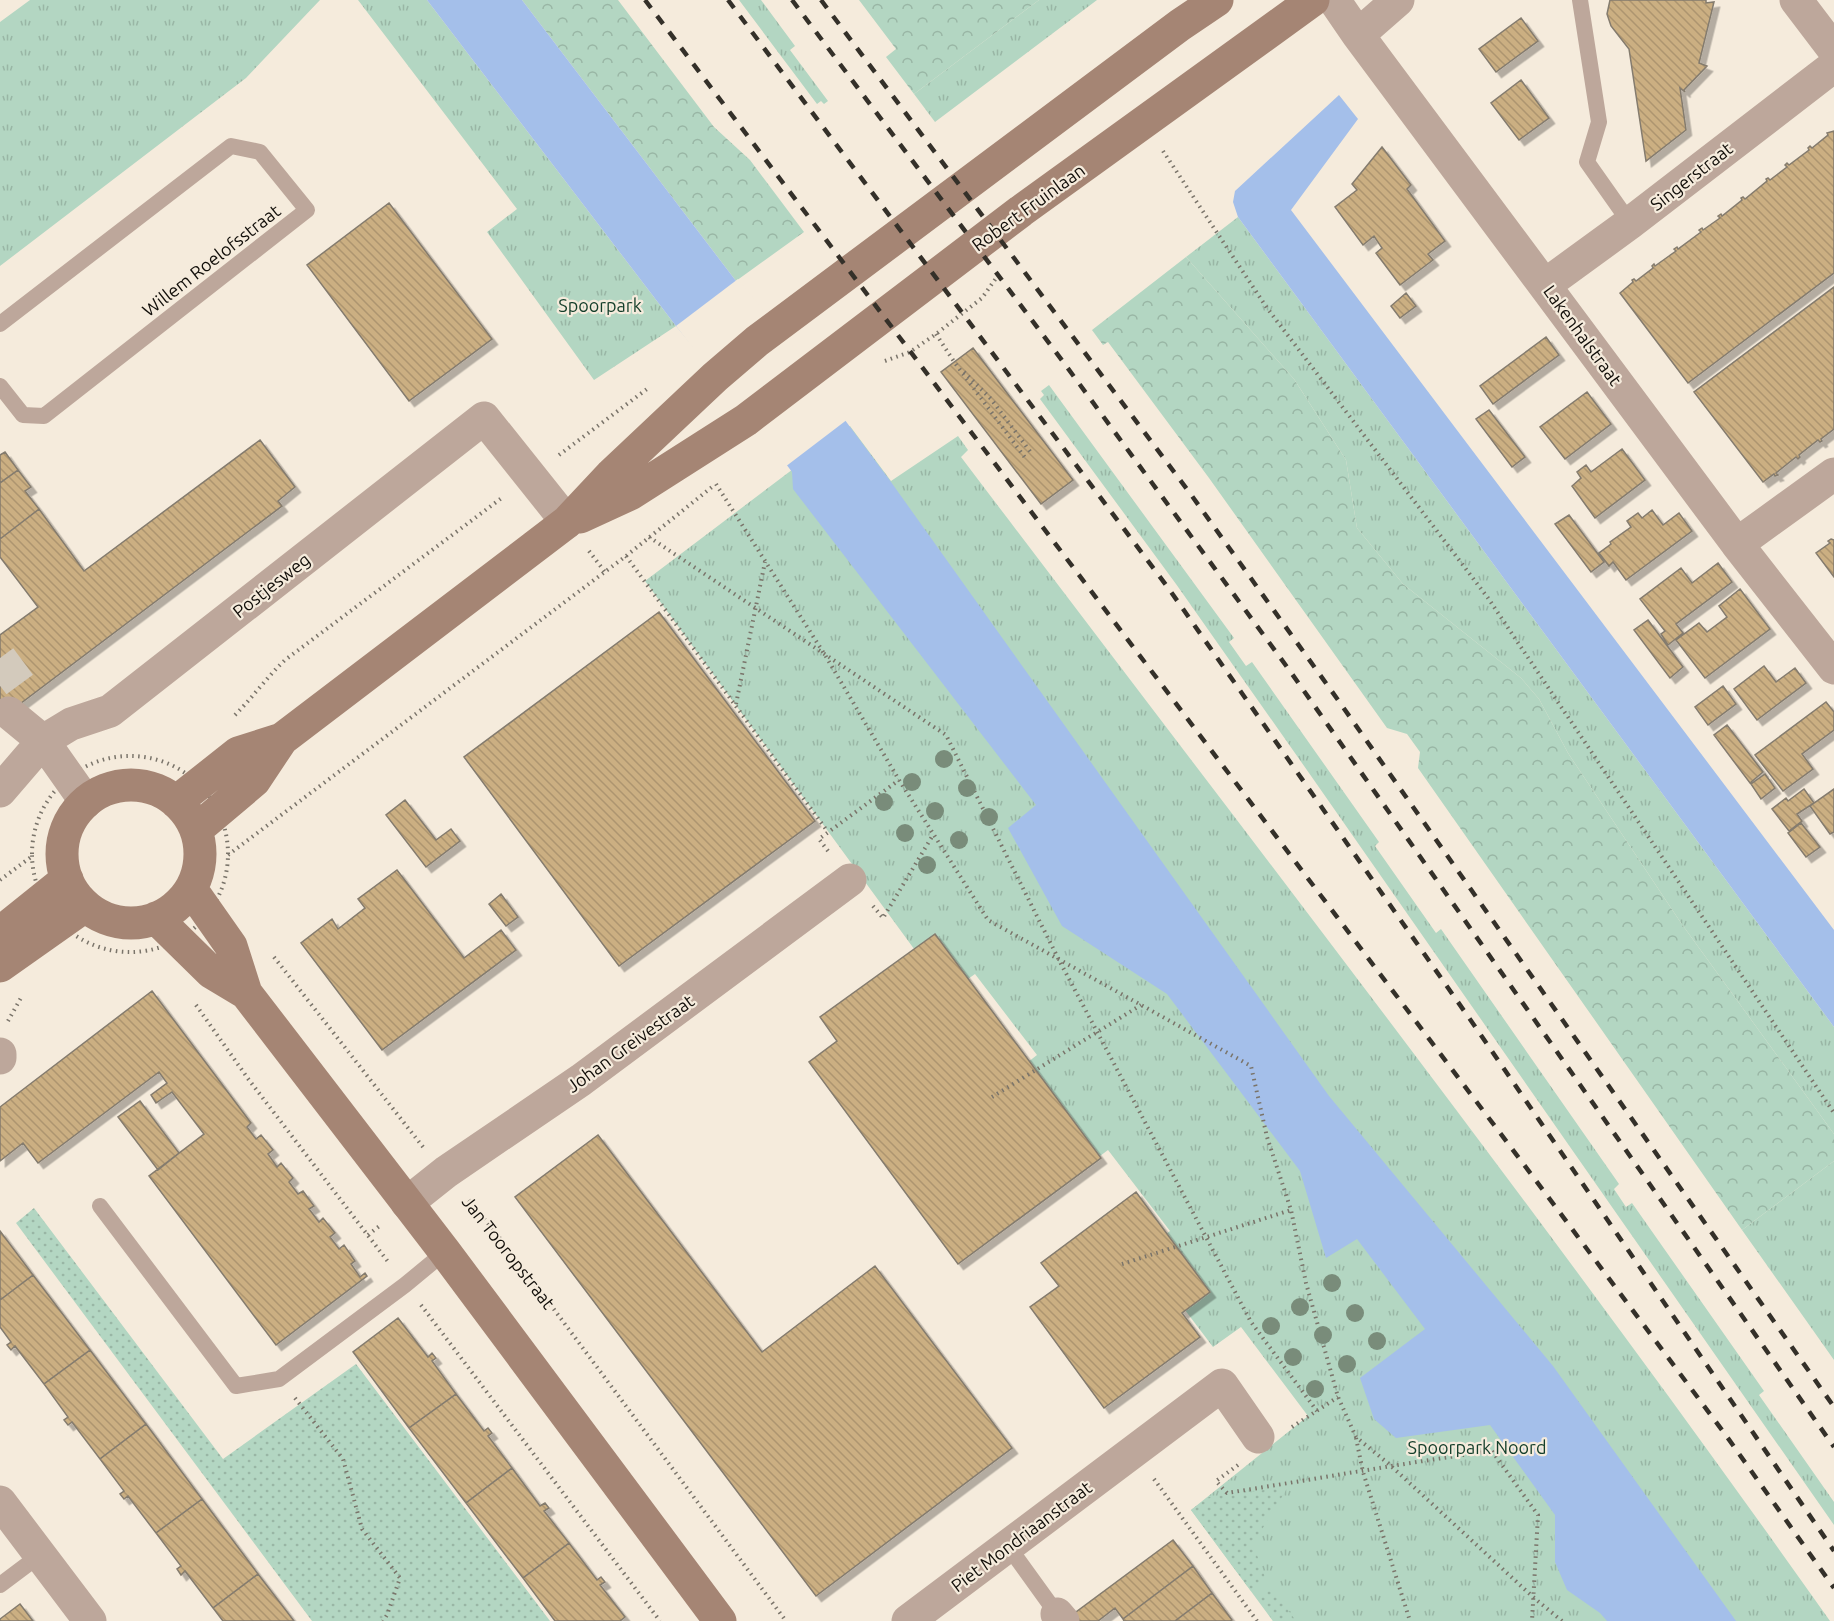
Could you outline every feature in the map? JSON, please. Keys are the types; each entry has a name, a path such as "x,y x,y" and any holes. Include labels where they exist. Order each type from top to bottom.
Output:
{"street":[{"path":"196,830 254,781 282,739 567,522 611,475 715,377 757,341 1180,25 1217,0"},
{"name":"Robert Fruinlaan","path":"567,522 630,494 746,420 1021,211 1313,0"},
{"name":"Lakenhalstraat","path":"1334,0 1737,544 1834,668"},
{"path":"1358,35 1398,0"},
{"path":"1796,0 1834,50"},
{"name":"Singerstraat","path":"1545,285 1630,223 1834,66"},
{"name":"Postjesweg","path":"0,791 43,741 71,724 110,711 484,418 567,522"},
{"path":"1737,544 1834,474"},
{"path":"19,705 86,802"},
{"path":"176,802 238,753 282,739"},
{"path":"207,889 156,918 138,923 119,922 101,916 85,906 74,894 67,879 63,863 63,846 71,822 86,802 107,790 131,785 147,787 162,793 184,810 196,830 201,855 199,867 231,946 246,993 445,1252 720,1621"},
{"path":"0,933 67,879"},
{"name":"Johan Greivestraat","path":"407,1203 446,1172 580,1080 850,880"},
{"path":"0,966 85,906"},
{"path":"156,918 212,972 246,993"},
{"name":"Piet Mondriaanstraat","path":"908,1621 1222,1385 1262,1441"},
{"path":"0,1502 90,1621"}],"lane":[{"path":"1580,0 1599,122 1587,162 1630,223"},
{"name":"Willem Roelofsstraat","path":"0,324 231,146 260,152 307,210 44,416 23,415 0,386"},
{"path":"100,1206 236,1386 279,1379 405,1285 445,1252"},
{"path":"1008,1546 1060,1617"},
{"path":"0,1585 40,1556"}],"path":[{"path":"1161,148 1267,308 1488,598 1834,1113"},
{"path":"936,333 955,363 1026,459"},
{"path":"955,363 991,399 1032,454"},
{"path":"230,720 253,696 270,673 285,660 650,387"},
{"path":"228,855 605,572 724,478"},
{"path":"716,484 825,655 898,780 988,920 1251,1066 1267,1137 1291,1210 1306,1282 1338,1397 1356,1437 1363,1472 1410,1621"},
{"path":"649,537 946,735 1059,960 1251,1322 1317,1411"},
{"path":"626,556 828,832"},
{"path":"735,705 765,561"},
{"path":"174,764 180,758"},
{"path":"0,880 31,857"},
{"path":"207,889 228,897"},
{"path":"153,950 157,955"},
{"name":"Jan Tooropstraat","path":"272,955 411,1133 515,1257 786,1621"},
{"path":"194,1003 249,1080 660,1621"},
{"path":"992,1097 1141,1005"},
{"path":"1122,1264 1291,1210"},
{"path":"279,1379 343,1459 362,1530 400,1578 383,1621"},
{"path":"1338,1397 1262,1441 1216,1481 1227,1493 1363,1472 1390,1465 1492,1451 1538,1515 1532,1621"},
{"path":"1356,1437 1390,1465 1533,1598 1562,1621"},
{"path":"1134,1452 1257,1621"}],"green space":[{"path":"30,0 320,0 246,78 0,266 0,22"},
{"name":"Spoorpark","path":"358,0 427,0 676,326 594,380 487,232 517,209"},
{"path":"522,0 618,0 714,127 750,160 804,232 736,281"},
{"path":"739,0 761,0 795,46 790,50 828,101 824,104 821,101 817,104"},
{"path":"859,0 1039,0 914,94 886,57 896,49"},
{"path":"1039,0 1097,0 935,122 914,94"},
{"path":"1238,217 1834,1027 1834,1134 1681,923 1568,753 1539,699 1521,678 1403,584 1357,528 1346,460 1294,379 1186,257"},
{"path":"1186,257 1294,379 1346,460 1357,528 1403,584 1521,678 1539,699 1568,753 1681,923 1834,1134 1834,1161 1742,1230 1418,768 1420,752 1407,734 1387,728 1209,478 1108,342 1103,345 1092,330"},
{"path":"1049,385 1234,638 1229,642 1246,666 1252,662 1379,842 1375,846 1436,933 1441,929 1619,1184 1614,1189 1626,1207 1632,1203 1764,1391 1759,1395 1834,1502 1834,1525 1176,584 1040,399 1044,395 1041,391"},
{"name":"Spoorpark Noord","path":"850,426 891,481 958,436 968,450 961,457 1509,1180 1830,1621 1273,1621 1191,1510 1308,1416 1241,1327 1213,1347 1141,1252 1170,1231 1108,1150 1080,1171 1009,1077 1037,1055 975,974 947,994 645,581"},
{"path":"1834,1161 1834,1360 1742,1230"},
{"path":"34,1208 223,1459 356,1364 550,1621 312,1621 16,1223"},
{"path":"1288,1487 1253,1544 1266,1580 1251,1591 1191,1510 1209,1497"},
{"path":"1272,1588 1296,1621 1273,1621 1258,1599"}],"water":[{"path":"427,0 522,0 736,281 810,373 891,482 1329,1096 1553,1366 1736,1621 1607,1621 1600,1613 1567,1590 1555,1562 1555,1515 1490,1425 1396,1438 1374,1419 1360,1378 1425,1329 1357,1239 1326,1258 1300,1171 1167,994 1062,926 1008,828 1036,805 793,489 792,472 751,417 676,326"},
{"path":"1339,95 1358,119 1291,210 1834,930 1834,1027 1238,217 1233,202 1235,191"}],"pier":[{"path":"738,279 813,371 848,419 785,467 676,326"}],"building":[{"path":"1610,0 1706,0 1706,3 1714,2 1699,63 1707,66 1684,90 1685,92 1680,88 1686,130 1646,161 1629,49 1611,26 1607,14"},
{"path":"1521,18 1538,41 1496,72 1479,49"},
{"path":"1521,80 1549,118 1519,140 1491,103"},
{"path":"1834,131 1834,273 1688,383 1620,293 1633,282 1632,280 1636,281 1653,268 1654,264 1655,266 1676,251 1674,249 1677,247 1678,249 1701,232 1699,230 1702,228 1703,230 1720,218 1718,216 1721,214 1722,216 1742,200 1741,198 1745,199 1767,181 1766,179 1770,180 1787,167 1785,165 1787,163 1789,165 1809,150 1810,146 1812,148 1828,135 1827,133"},
{"path":"1382,147 1411,185 1407,189 1445,241 1428,254 1433,260 1400,285 1376,253 1382,248 1374,236 1363,245 1335,207 1357,190 1352,184"},
{"path":"389,203 492,339 409,401 307,265"},
{"path":"1834,287 1834,429 1821,439 1822,441 1818,440 1799,455 1798,459 1796,457 1776,473 1778,475 1774,474 1763,482 1694,392"},
{"path":"1406,293 1416,306 1400,318 1391,306"},
{"path":"1546,337 1559,355 1493,404 1480,386"},
{"path":"973,348 1073,480 1041,504 941,372"},
{"path":"1587,392 1611,424 1565,459 1540,427"},
{"path":"1489,410 1525,457 1512,467 1476,419"},
{"path":"260,440 295,487 278,501 282,506 0,719 0,635 38,607 0,557 0,539 39,509 84,571"},
{"path":"1622,449 1645,480 1595,518 1572,486 1581,478 1577,472 1586,465 1591,472"},
{"path":"5,452 18,470 0,483 0,455"},
{"path":"18,470 31,487 25,491 39,509 0,539 0,483"},
{"path":"1652,510 1663,525 1679,513 1692,531 1626,580 1613,562 1609,566 1599,553 1631,527 1627,521 1638,513 1642,518"},
{"path":"1569,515 1604,562 1591,572 1555,524"},
{"path":"1834,540 1834,577 1816,553 1830,543 1828,541"},
{"path":"1718,563 1732,582 1676,624 1683,633 1668,645 1661,634 1665,631 1640,599 1681,568 1692,583"},
{"path":"1740,589 1770,629 1705,678 1676,640 1699,623 1707,632 1727,617 1719,606"},
{"path":"659,612 815,821 619,966 464,757"},
{"path":"1648,620 1683,667 1670,678 1634,630"},
{"path":"1764,666 1776,682 1795,668 1806,683 1757,720 1734,689"},
{"path":"1723,686 1736,704 1708,725 1695,707"},
{"path":"1826,702 1834,712 1834,730 1802,754 1813,769 1783,791 1755,755"},
{"path":"1727,725 1763,772 1750,783 1714,735"},
{"path":"1765,774 1775,788 1761,799 1751,784"},
{"path":"1804,789 1814,803 1797,814 1802,821 1789,831 1772,809 1786,798 1788,801"},
{"path":"1834,789 1834,832 1830,834 1810,806"},
{"path":"405,800 436,840 451,829 460,841 426,867 386,815"},
{"path":"1801,823 1820,847 1806,857 1788,833"},
{"path":"397,870 464,958 501,930 516,950 382,1050 301,943 332,919 338,929 365,908 358,899"},
{"path":"501,894 518,917 506,926 489,904"},
{"path":"935,934 1101,1158 958,1264 809,1062 837,1041 820,1017"},
{"path":"152,991 251,1123 247,1127 256,1139 261,1135 273,1150 268,1154 277,1167 281,1163 293,1178 289,1182 298,1194 303,1191 314,1206 309,1209 319,1222 323,1218 335,1233 330,1237 339,1249 344,1245 355,1261 351,1264 360,1277 365,1273 367,1276 276,1345 149,1176 204,1134 172,1092 156,1103 151,1095 167,1083 159,1072 38,1163 23,1143 0,1161 0,1107"},
{"path":"140,1101 179,1153 158,1170 118,1117"},
{"path":"598,1135 762,1352 875,1266 1012,1448 816,1596 515,1197"},
{"path":"1136,1192 1210,1292 1182,1313 1200,1337 1104,1408 1030,1307 1059,1286 1041,1263"},
{"path":"0,1231 33,1275 0,1300"},
{"path":"33,1275 90,1350 44,1384 15,1346 11,1350 7,1345 11,1342 0,1327 0,1300"},
{"path":"398,1318 428,1357 432,1353 436,1358 432,1361 456,1394 409,1428 353,1352"},
{"path":"90,1350 146,1424 100,1459 72,1422 68,1425 64,1420 68,1417 44,1384"},
{"path":"456,1394 484,1431 488,1428 492,1433 488,1436 512,1468 466,1503 409,1428"},
{"path":"146,1424 202,1499 156,1533 128,1496 124,1499 120,1494 124,1491 100,1459"},
{"path":"512,1468 540,1506 545,1503 549,1508 544,1511 569,1543 523,1578 466,1503"},
{"path":"202,1499 258,1574 213,1608 185,1571 181,1575 177,1569 181,1566 156,1533"},
{"path":"1173,1540 1193,1566 1123,1619 1115,1608 1098,1621 1076,1621 1072,1615"},
{"path":"569,1543 597,1580 601,1577 605,1582 600,1585 625,1617 620,1621 555,1621 523,1578"},
{"path":"1193,1566 1212,1593 1175,1621 1124,1621 1123,1619"},
{"path":"258,1574 294,1621 223,1621 213,1608"},
{"path":"1212,1593 1232,1620 1175,1621"},
{"path":"20,1604 33,1621 0,1621 0,1619"}],"tunnel":[{"path":"0,658 29,697"}],"railway":[{"path":"645,0 1531,1174 1725,1434 1834,1588"},
{"path":"728,0 1169,589 1474,1025 1834,1551"},
{"path":"792,0 1064,363 1290,671 1834,1447"},
{"path":"821,0 1192,496 1338,700 1834,1407"}]}
